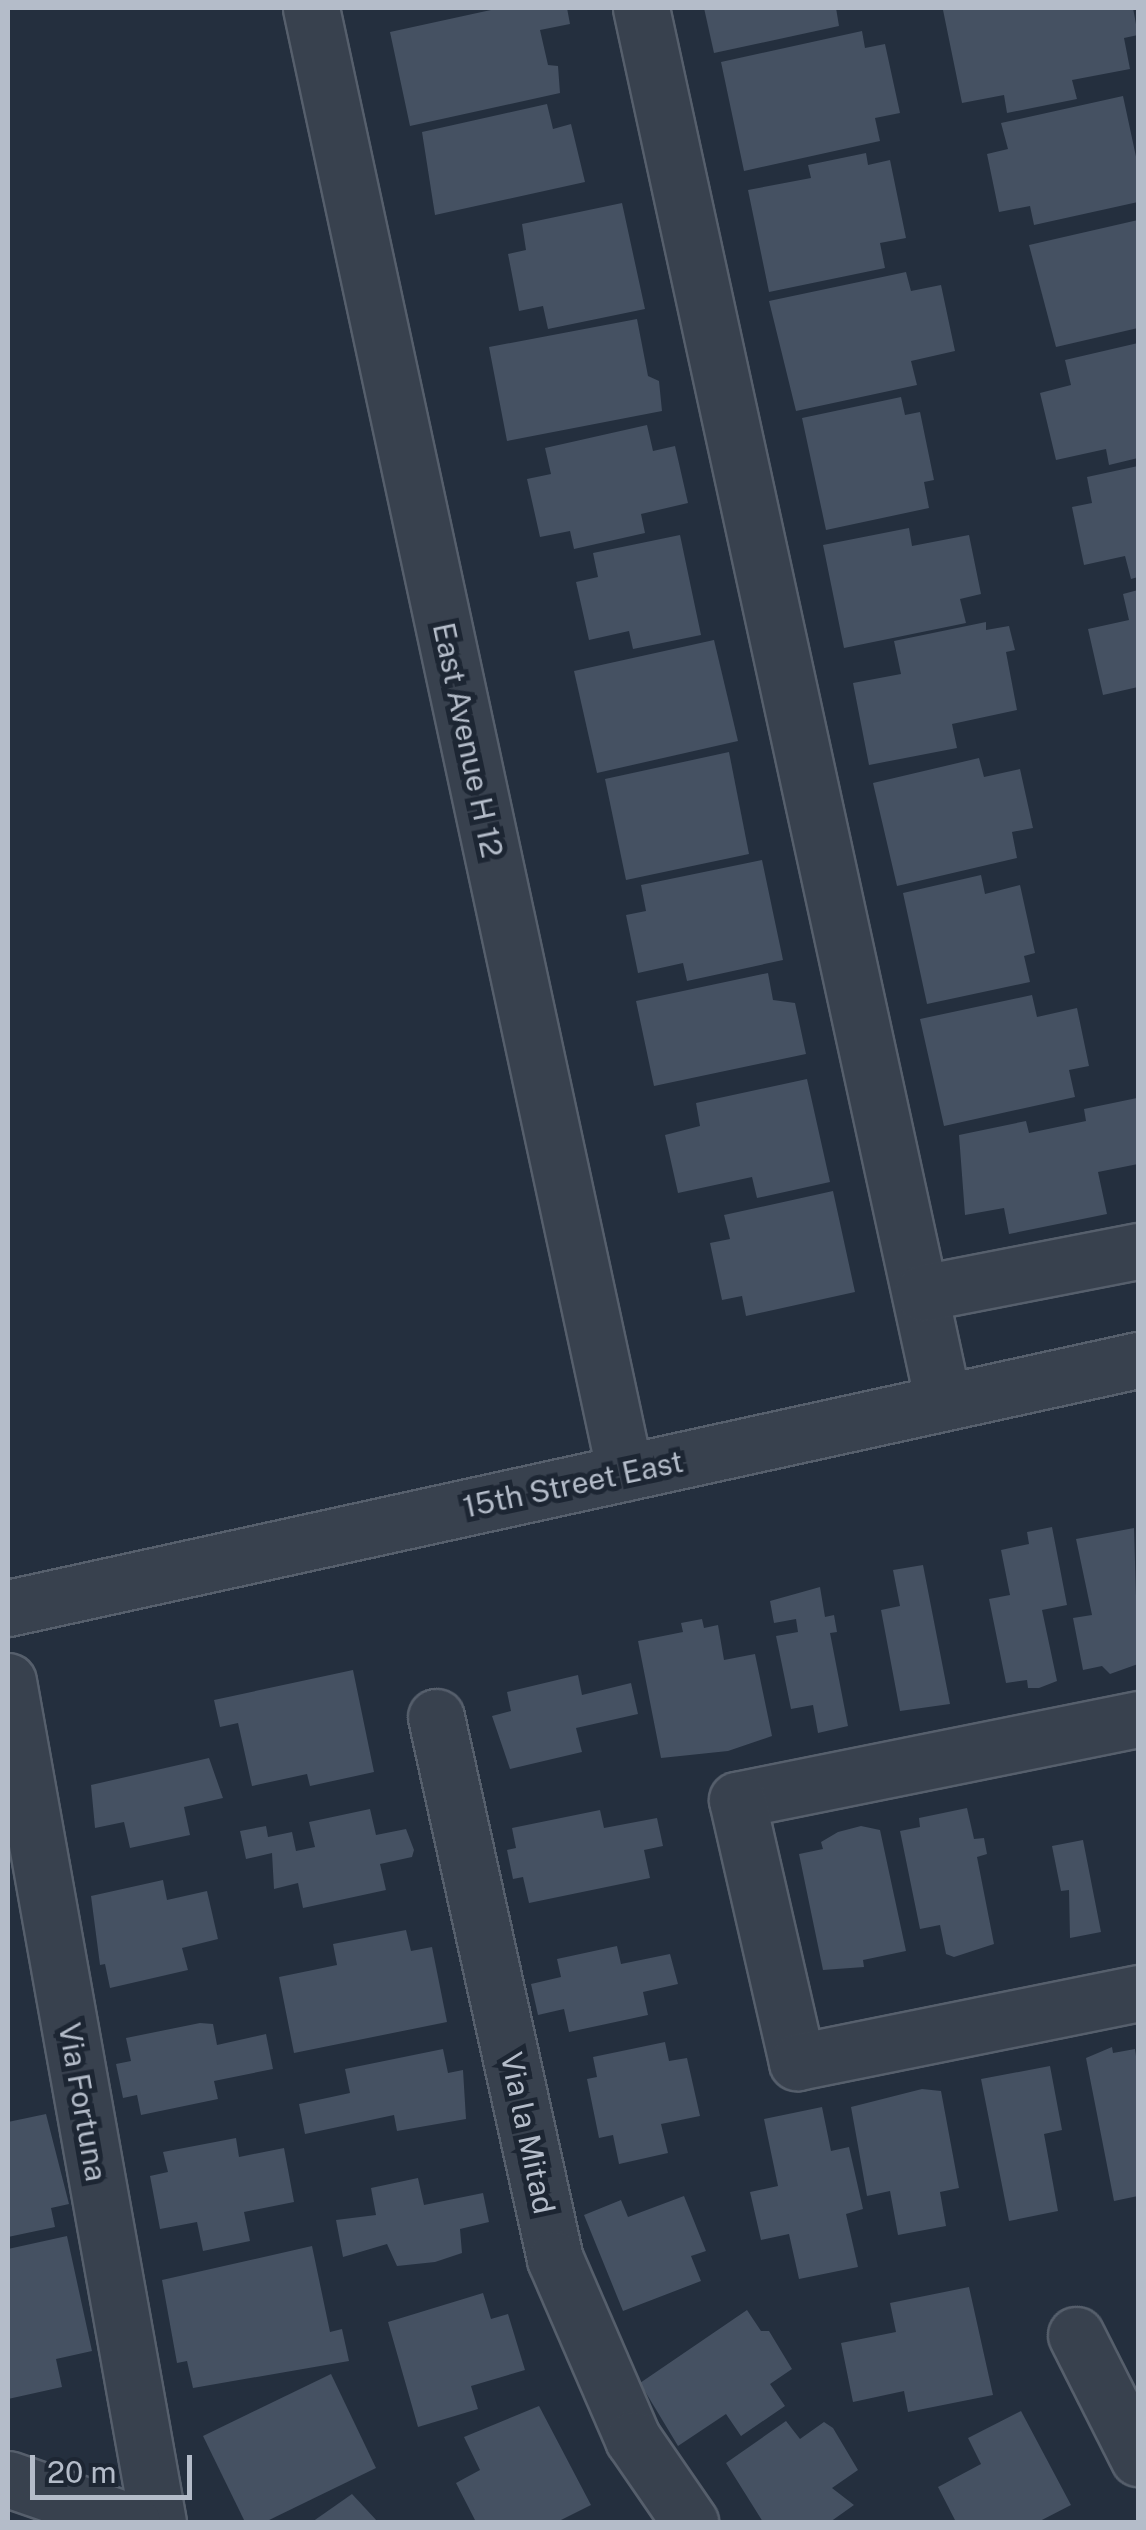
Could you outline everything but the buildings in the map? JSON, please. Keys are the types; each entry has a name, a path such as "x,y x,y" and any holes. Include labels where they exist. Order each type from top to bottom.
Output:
{"street":[{"name":"East Avenue H 12","path":"310,8 624,1473"},
{"path":"640,8 944,1401"},
{"path":"922,1294 1138,1250"},
{"name":"15th Street East","path":"8,1608 1138,1360"},
{"name":"Via Fortuna","path":"8,1681 158,2522"},
{"name":"Via la Mitad","path":"436,1717 555,2259 633,2439 690,2522"},
{"path":"1138,1719 736,1800 797,2062 1138,1992"},
{"path":"1076,2335 1138,2458"},
{"path":"8,2479 132,2522"}]}
